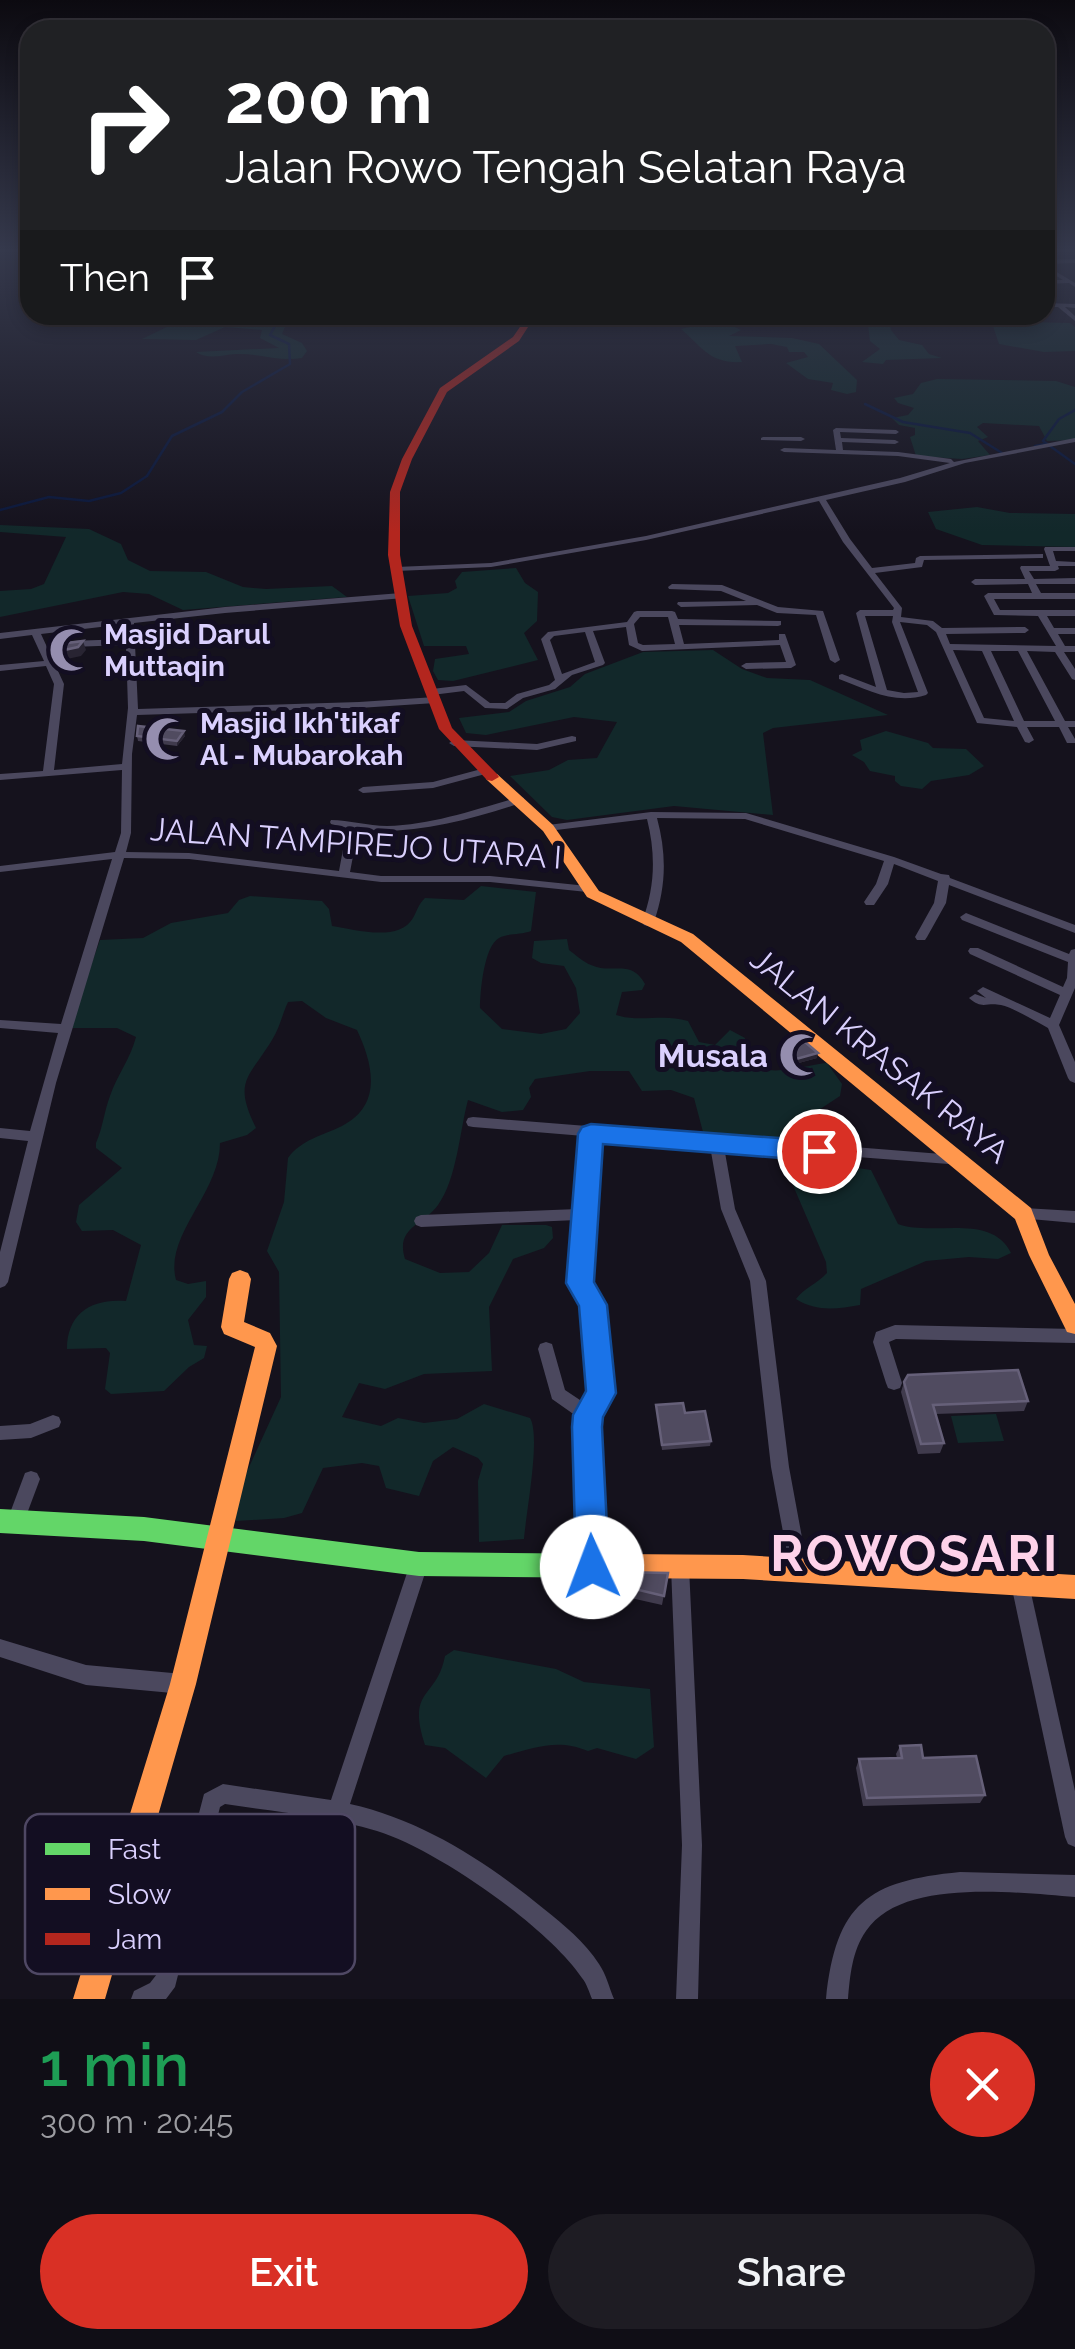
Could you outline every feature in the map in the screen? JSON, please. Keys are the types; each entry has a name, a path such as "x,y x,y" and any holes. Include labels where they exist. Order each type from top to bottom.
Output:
{"street":[{"path":"507,345 443,390 407,459 396,492 396,569 406,626 454,742 548,828 588,889"},
{"path":"840,452 837,430 899,430 895,442 898,454"},
{"path":"763,439 800,435 806,450"},
{"path":"838,440 895,442"},
{"path":"396,569 516,562 717,524 902,480 964,461 1075,440"},
{"path":"784,450 964,461"},
{"path":"821,498 899,616"},
{"path":"1075,549 1048,548 1055,568 1024,568 1075,678"},
{"path":"870,571 919,565 920,558 1040,556"},
{"path":"1053,564 1075,564"},
{"path":"975,582 1075,581"},
{"path":"672,586 722,588 778,610 820,613 835,660"},
{"path":"0,636 224,610 401,596"},
{"path":"1075,596 988,596 997,613 1075,614"},
{"path":"681,604 756,603"},
{"path":"746,666 791,664 778,623 778,610"},
{"path":"883,692 860,613 899,616 930,623 940,630 1025,630"},
{"path":"1016,613 1034,648"},
{"path":"559,679 545,638 630,624 637,614 672,614 680,645"},
{"path":"842,677 883,692 918,696 923,693 896,622 899,616"},
{"path":"676,622 778,623"},
{"path":"0,1282 34,1137 127,820 132,712 130,623"},
{"path":"630,624 636,646 784,642"},
{"path":"132,712 223,705 305,708 434,696 466,688 483,703 498,708 600,663 588,629"},
{"path":"940,630 980,721 1075,724"},
{"path":"1052,630 1075,631"},
{"path":"36,634 52,647 129,642"},
{"path":"48,774 60,700 59,684 49,663 52,647"},
{"path":"946,647 1075,649"},
{"path":"985,648 1029,740"},
{"path":"1021,648 1071,740"},
{"path":"0,668 49,663"},
{"path":"454,742 537,748 572,739"},
{"path":"0,778 127,768"},
{"path":"363,790 434,785 485,771"},
{"path":"335,822 354,826 435,824 520,800"},
{"path":"548,828 651,815 746,816 890,859 1075,928"},
{"path":"648,922 658,897 662,869 651,815"},
{"path":"344,874 354,826"},
{"name":"JALAN TAMPIREJO UTARA I","path":"0,869 120,854 241,860 381,879 508,880 588,889"},
{"path":"870,902 882,884 890,859"},
{"path":"922,937 940,903 945,878"},
{"name":"JALAN KRASAK RAYA","path":"588,889 604,902 687,938 837,1055 1024,1214 1038,1256 1075,1326"},
{"path":"966,917 1074,956 1073,978 1066,993 1068,1011 1053,1025"},
{"path":"974,952 1066,993"},
{"path":"979,994 1004,1001 1053,1025 1075,1078"},
{"path":"0,1024 65,1030"},
{"path":"473,1122 716,1144 962,1160"},
{"path":"0,1133 34,1137"},
{"path":"591,1134 580,1283 593,1305 601,1393 588,1415 592,1567"},
{"path":"716,1144 728,1209 758,1281 780,1466 799,1570"},
{"path":"422,1221 583,1214"},
{"path":"1024,1214 1075,1216"},
{"path":"143,1814 183,1684 266,1346 262,1340 232,1328 240,1279"},
{"path":"894,1383 881,1342 882,1337 895,1332 1075,1336"},
{"path":"546,1349 558,1394 588,1415"},
{"path":"0,1433 31,1431 53,1422"},
{"path":"31,1479 8,1521 82,1522 419,1564 799,1570 1075,1587"},
{"path":"337,1812 419,1564"},
{"path":"680,1567 692,1844 687,1999"},
{"path":"1020,1584 1075,1837"},
{"path":"0,1648 86,1675 183,1684"},
{"path":"210,1814 214,1797 223,1794 346,1814"},
{"path":"355,1816 413,1834 514,1898 545,1922 591,1971 603,1999"},
{"path":"837,1999 841,1956 862,1916 894,1892 972,1882 1075,1886"},
{"path":"89,1999 96,1974"},
{"path":"142,1999 158,1992 168,1974"}],"green space":[{"path":"274,345 303,345 307,351 302,358 294,359 196,352 279,348"},
{"path":"699,345 748,345 735,346 742,362 722,360"},
{"path":"778,345 820,345 857,380 856,392 831,390 833,383 808,379 786,363 808,357 804,352 789,352 787,347"},
{"path":"875,345 922,345 929,354 942,358 886,360 883,364 862,362 880,349"},
{"path":"1006,345 1075,345 1075,351 1044,352"},
{"path":"937,379 1056,381 1075,387 1075,440 1047,441 1039,426 983,423 977,427 988,437 978,441 990,455 962,459 916,456 910,437 915,435 915,428 899,425 892,418 908,415 914,408 894,398 913,394 921,383"},
{"path":"977,507 1010,513 1075,514 1075,547 982,545 936,529 928,512"},
{"path":"0,525 89,529 121,544 128,560 150,571 206,572 243,587 266,589 332,586 347,597 183,610 149,594 123,592 0,617 0,591 44,584 66,537 0,532"},
{"path":"516,568 525,583 538,592 537,621 524,633 538,660 453,681 438,680 433,671 435,659 469,654 466,646 424,646 408,596 448,593 457,588 455,581 462,572"},
{"path":"713,650 742,669 767,678 810,680 888,715 773,728 763,733 773,815 674,806 567,820 552,817 510,776 549,770 568,760 597,758 617,722 574,717 486,735 466,733 459,718 509,712 526,701 570,687 585,674 643,652"},
{"path":"886,731 928,743 933,748 966,749 984,766 969,775 931,781 922,789 901,786 895,776 870,771 852,755 862,750 860,740"},
{"path":"481,886 536,892 531,931 499,938 486,959 480,1008 502,1029 541,1034 566,1029 580,1013 576,988 564,966 532,958 534,941 567,939 569,950 585,962 599,968 627,969 640,976 645,984 642,990 622,992 616,1015 688,1021 699,1042 715,1045 730,1030 745,1038 746,1054 752,1064 762,1069 827,1063 842,1084 840,1096 805,1119 799,1133 769,1139 703,1132 694,1098 671,1090 642,1091 629,1071 590,1071 535,1079 523,1110 502,1112 468,1100 450,1182 438,1205 407,1233 405,1259 440,1273 469,1272 489,1253 502,1225 546,1225 552,1227 553,1238 544,1248 513,1259 489,1307 492,1371 424,1374 385,1389 359,1383 342,1417 381,1426 398,1418 424,1423 457,1419 484,1404 530,1418 534,1441 524,1539 479,1542 478,1481 483,1464 453,1447 433,1461 419,1496 386,1488 379,1466 362,1463 323,1468 302,1513 236,1521 234,1500 281,1397 279,1272 267,1251 284,1202 288,1158 306,1142 342,1126 364,1107 371,1083 367,1056 357,1030 326,1018 302,1001 288,1002 275,1035 246,1081 245,1100 256,1128 220,1143 218,1161 174,1263 176,1280 188,1284 206,1281 206,1297 188,1320 194,1345 207,1346 204,1358 164,1391 111,1394 105,1389 110,1353 106,1348 67,1349 71,1326 84,1310 102,1302 126,1301 141,1245 113,1230 82,1231 76,1222 79,1205 122,1168 96,1148 96,1143 110,1096 136,1037 117,1028 69,1028 100,940 143,938 171,923 228,913 239,900 250,896 322,901 329,909 332,926 387,932 406,926 425,898 464,900"},
{"path":"812,1161 871,1170 898,1224 976,1229 1002,1241 1011,1253 998,1259 926,1261 861,1289 860,1305 827,1308 804,1303 796,1299 827,1273 826,1262 792,1183 791,1172 798,1163"},
{"path":"996,1414 1004,1441 958,1443 951,1416"},
{"path":"454,1650 556,1669 584,1682 650,1689 654,1747 636,1759 597,1748 588,1751 566,1745 536,1747 504,1756 486,1778 445,1748 425,1745 420,1727 421,1703 445,1656"}],"building":[{"path":"83,641 78,647 55,652 52,645"},
{"path":"138,726 184,731 177,741 137,736"},
{"path":"805,1042 818,1053 796,1059 787,1048"},
{"path":"1018,1370 1028,1401 933,1405 944,1443 921,1444 904,1382 908,1375"},
{"path":"683,1403 685,1413 705,1411 711,1441 662,1445 656,1405"},
{"path":"617,1572 668,1573 664,1596 614,1584"},
{"path":"921,1745 923,1758 976,1756 985,1795 867,1798 859,1759 902,1758 900,1746"}],"waterway":[{"path":"0,510 49,497 89,501 121,493 147,476 172,436 222,412 242,392 290,364 289,345"},
{"path":"865,404 903,422 970,433 1002,453"},
{"path":"1075,410 1059,419 1043,441 1075,464"},
{"path":"1035,446 1045,444"}],"traffic: fast":[{"path":"0,1521 144,1529 419,1564 618,1566"}],"traffic: slow":[{"path":"492,777 548,828 593,894 687,938 1024,1214 1039,1255 1075,1325"},
{"path":"144,1814 183,1684 266,1346 262,1340 232,1327 240,1279"},
{"path":"618,1566 743,1567 1075,1587"},
{"path":"89,1999 96,1974"}],"traffic: jam":[{"path":"492,777 446,729 406,626 394,555 395,492 407,459 443,390 507,345"}],"place":[{"name":"Masjid Darul Muttaqin","path":"71,650"},
{"name":"Masjid Ikh'tikaf Al - Mubarokah","path":"167,739"},
{"name":"Musala","path":"801,1055"}],"district":[{"name":"ROWOSARI","path":"915,1553"}],"route":[{"path":"592,1567 587,1427 588,1415 601,1393 593,1305 580,1283 591,1134 819,1151"}]}
